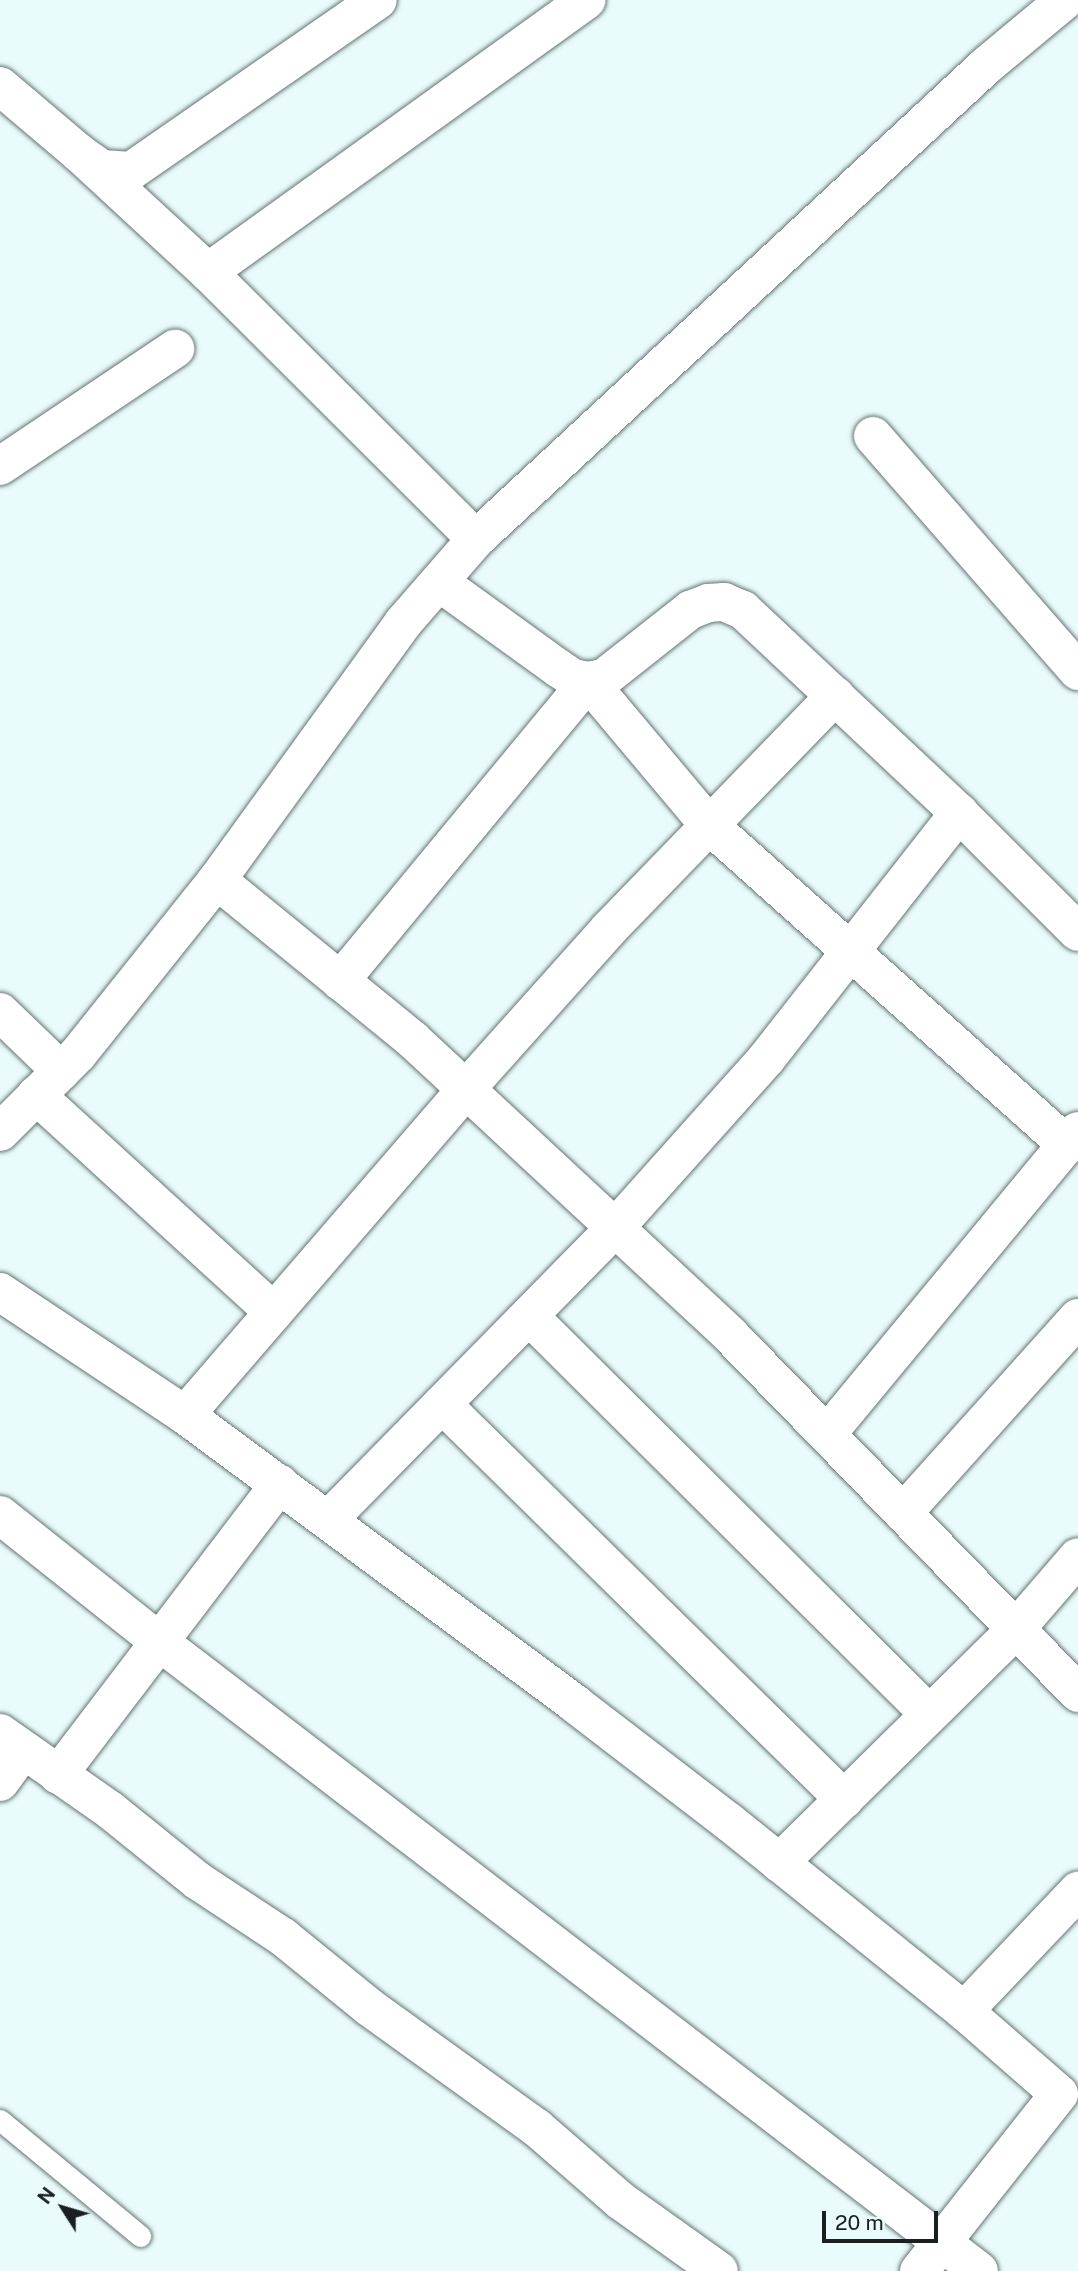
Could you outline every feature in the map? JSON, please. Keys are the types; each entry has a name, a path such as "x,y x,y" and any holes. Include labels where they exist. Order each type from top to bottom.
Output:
{"street":[{"path":"79,153 102,169 131,171 378,0"},
{"path":"208,272 586,0"},
{"path":"0,1132 49,1083 217,880 402,623 477,539 987,65 1065,0"},
{"path":"0,86 79,153 208,272 477,539"},
{"path":"0,466 175,349"},
{"path":"873,436 1078,671"},
{"path":"439,582 558,668 573,678 587,681 604,678 690,610 708,603 724,602 743,610 959,813 1078,932"},
{"path":"587,681 708,824 850,951 1072,1138 827,1434"},
{"path":"340,981 587,681"},
{"path":"185,1415 466,1089 708,824 835,696"},
{"path":"328,1520 615,1228 766,1059 959,813"},
{"path":"217,880 413,1040 731,1336 1078,1693"},
{"path":"0,1012 49,1083 274,1312"},
{"path":"0,1292 185,1415 575,1704 964,2011 1068,2103 919,2271"},
{"path":"529,1316 929,1714"},
{"path":"903,1513 1078,1318"},
{"path":"442,1404 844,1798"},
{"path":"58,1775 158,1640 280,1484"},
{"path":"0,1516 979,2271"},
{"path":"779,1863 1015,1630 1078,1558"},
{"path":"0,1782 12,1742 110,1810 198,1881 284,1937 369,2007 537,2128 621,2201 719,2271"},
{"path":"964,2011 1078,1891"}],"lane":[{"path":"0,2120 140,2236"}]}
